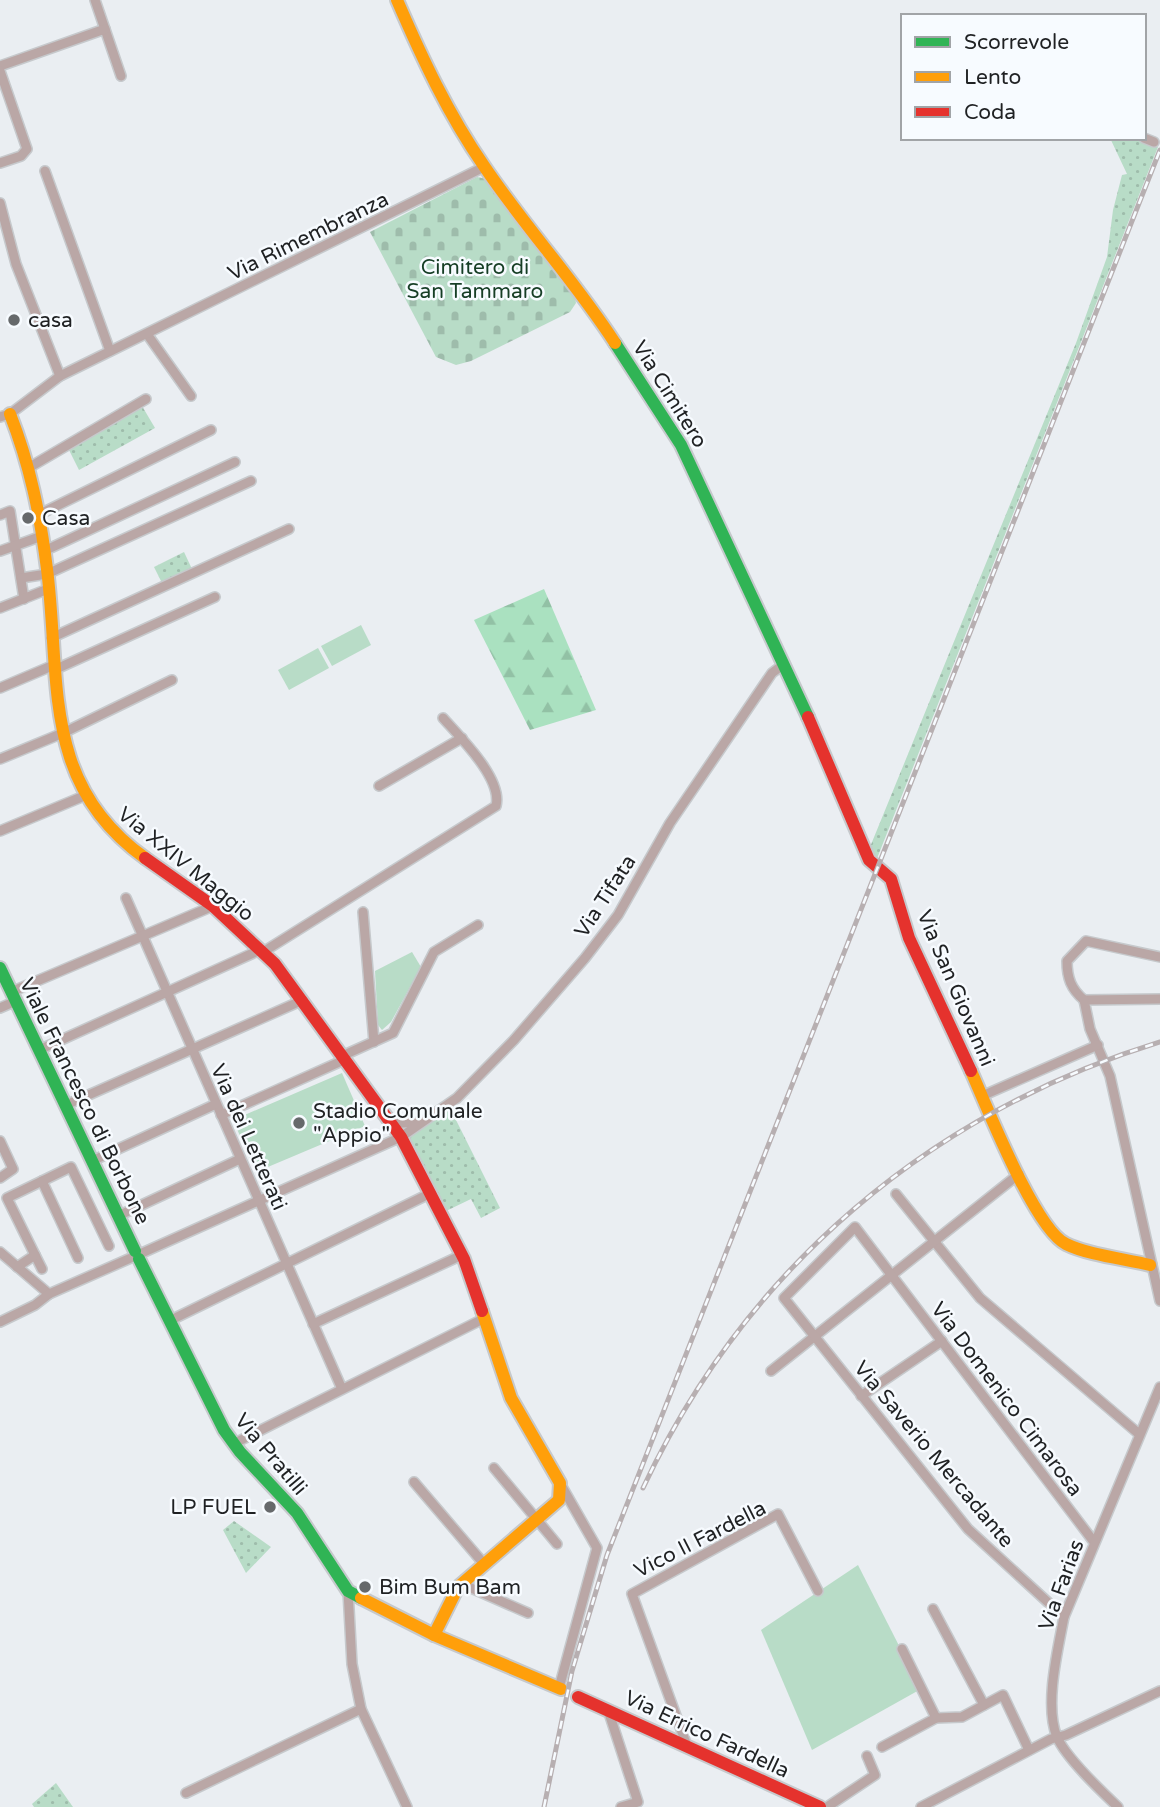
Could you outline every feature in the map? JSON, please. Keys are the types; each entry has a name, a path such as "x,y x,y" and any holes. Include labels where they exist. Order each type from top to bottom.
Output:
{"street":[{"path":"95,0 121,76"},
{"name":"Via Cimitero","path":"397,0 433,84 484,167 591,306 681,445 784,664"},
{"path":"0,163 21,156 27,149 0,69 104,29"},
{"path":"1146,139 1154,142"},
{"name":"Via Rimembranza","path":"5,416 60,376 484,167"},
{"path":"45,171 110,351"},
{"path":"0,203 16,264 60,376"},
{"path":"147,334 191,396"},
{"path":"30,467 146,399"},
{"name":"Via XXIV Maggio","path":"5,416 30,467 47,574 54,668 63,733 69,761 84,796 103,822 124,843 213,906 261,951 303,1000 401,1137 462,1255 511,1398 560,1483"},
{"path":"38,515 211,430"},
{"path":"44,551 235,461"},
{"path":"20,578 47,574 251,481"},
{"path":"0,515 10,510 24,599"},
{"path":"51,638 289,529"},
{"path":"0,551 42,536"},
{"path":"0,608 48,589"},
{"path":"0,688 54,668 215,597"},
{"name":"Via San Giovanni","path":"784,664 869,859 891,879 909,938 1018,1174 1047,1225 1065,1244 1150,1265"},
{"name":"Via Tifata","path":"0,1322 35,1305 48,1294 401,1137 457,1098 585,958 618,915 670,823 772,673 784,664"},
{"path":"0,759 63,733 172,680"},
{"path":"39,1050 261,951 496,806 496,792 480,761 443,718"},
{"path":"379,786 462,738"},
{"path":"0,831 84,796"},
{"name":"Via dei Letterati","path":"126,898 342,1389"},
{"path":"0,1008 13,996 213,906"},
{"path":"363,912 374,1042"},
{"path":"220,1115 393,1033 434,952 478,925"},
{"path":"1160,957 1086,942 1067,961 1067,973 1073,990 1084,1000 1160,999"},
{"name":"Viale Francesco di Borbone","path":"0,968 137,1255"},
{"path":"66,1105 303,1000"},
{"path":"1084,1000 1085,1013 1110,1076 1160,1301"},
{"path":"982,1096 1098,1045"},
{"path":"92,1161 216,1104"},
{"path":"386,1118 403,1123 425,1121"},
{"path":"0,1141 13,1169 0,1178"},
{"path":"118,1216 240,1159"},
{"path":"42,1269 7,1198 71,1167 109,1246"},
{"path":"771,1371 1018,1174"},
{"path":"42,1181 78,1258"},
{"path":"169,1321 431,1193"},
{"path":"896,1194 980,1298 1139,1434"},
{"name":"Via Domenico Cimarosa","path":"813,1338 784,1298 855,1227 1094,1542"},
{"path":"0,1252 48,1294"},
{"path":"17,1267 35,1255"},
{"name":"Via Pratilli","path":"137,1255 215,1415 233,1444 297,1513 348,1591"},
{"path":"313,1324 462,1255"},
{"path":"233,1444 342,1389 487,1323"},
{"name":"Via Saverio Mercadante","path":"813,1338 977,1539 1064,1617"},
{"path":"861,1396 942,1341"},
{"name":"Via Farias","path":"1058,1737 1054,1718 1054,1680 1064,1617 1160,1387"},
{"path":"494,1468 557,1544"},
{"path":"414,1482 481,1566 481,1592"},
{"path":"434,1635 462,1584 559,1500 560,1483"},
{"path":"348,1591 434,1635 560,1688 597,1548 560,1483"},
{"name":"Vico II Fardella","path":"687,1746 632,1594 778,1514 818,1591"},
{"path":"462,1584 528,1613"},
{"path":"348,1591 352,1664 361,1709 407,1807"},
{"path":"933,1609 984,1705"},
{"path":"902,1649 936,1718"},
{"path":"921,1807 1029,1750 1160,1690"},
{"path":"882,1747 936,1718 962,1717 1003,1695 1029,1750"},
{"name":"Via Errico Fardella","path":"578,1697 820,1807"},
{"path":"186,1793 361,1709"},
{"path":"608,1710 638,1802 621,1807"},
{"path":"1058,1737 1118,1807"},
{"path":"827,1807 875,1775 867,1756"}],"green space":[{"path":"1111,140 1142,140 1158,147 876,861 870,847 1076,343 1107,257 1113,210 1122,175 1127,174"},
{"name":"Cimitero di San Tammaro","path":"477,177 487,179 574,293 576,303 570,312 471,361 456,365 436,357 370,232"},
{"path":"142,406 155,428 79,470 69,450"},
{"path":"184,552 192,569 162,583 154,567"},
{"path":"544,589 596,710 530,730 474,620"},
{"path":"361,625 371,645 332,666 321,646"},
{"path":"318,648 329,668 289,690 278,670"},
{"path":"412,952 421,967 391,1022 382,1030 378,1025 375,971"},
{"name":"Stadio Comunale \"Appio\"","path":"342,1073 365,1126 256,1172 233,1120"},
{"path":"450,1108 500,1208 481,1218 471,1199 446,1211 408,1138"},
{"path":"234,1521 271,1547 246,1573 223,1530"},
{"path":"858,1565 921,1689 812,1750 761,1630"},
{"path":"56,1783 73,1807 34,1807 32,1804"}],"railway":[{"path":"544,1807 572,1671 607,1555 1160,150"},
{"path":"643,1488 685,1409 735,1335 791,1269 854,1209 923,1156 997,1111 1076,1073 1160,1042"}],"traffic: fast":[{"path":"615,343 681,445 808,717"},
{"path":"0,968 135,1251"},
{"path":"139,1259 224,1430 240,1452 297,1513 348,1591 361,1598"}],"traffic: slow":[{"path":"397,0 436,85 471,146 615,343"},
{"path":"10,414 29,471 41,529 57,690 62,727 72,763 88,797 112,829 145,858"},
{"path":"971,1071 1013,1165 1040,1216 1054,1234 1075,1248 1150,1265"},
{"path":"434,1635 458,1587 559,1500 560,1483 511,1398 482,1311"},
{"path":"361,1598 434,1635 561,1689"}],"traffic: jam":[{"path":"808,717 869,860 891,879 909,938 971,1071"},
{"path":"145,858 213,906 275,964 401,1137 464,1259 482,1311"},
{"path":"578,1697 820,1807"}],"place":[{"name":"casa","path":"14,320"},
{"name":"Casa","path":"28,518"},
{"name":"Stadio Comunale \"Appio\"","path":"299,1123"},
{"name":"LP FUEL","path":"270,1507"},
{"name":"Bim Bum Bam","path":"365,1587"}]}
